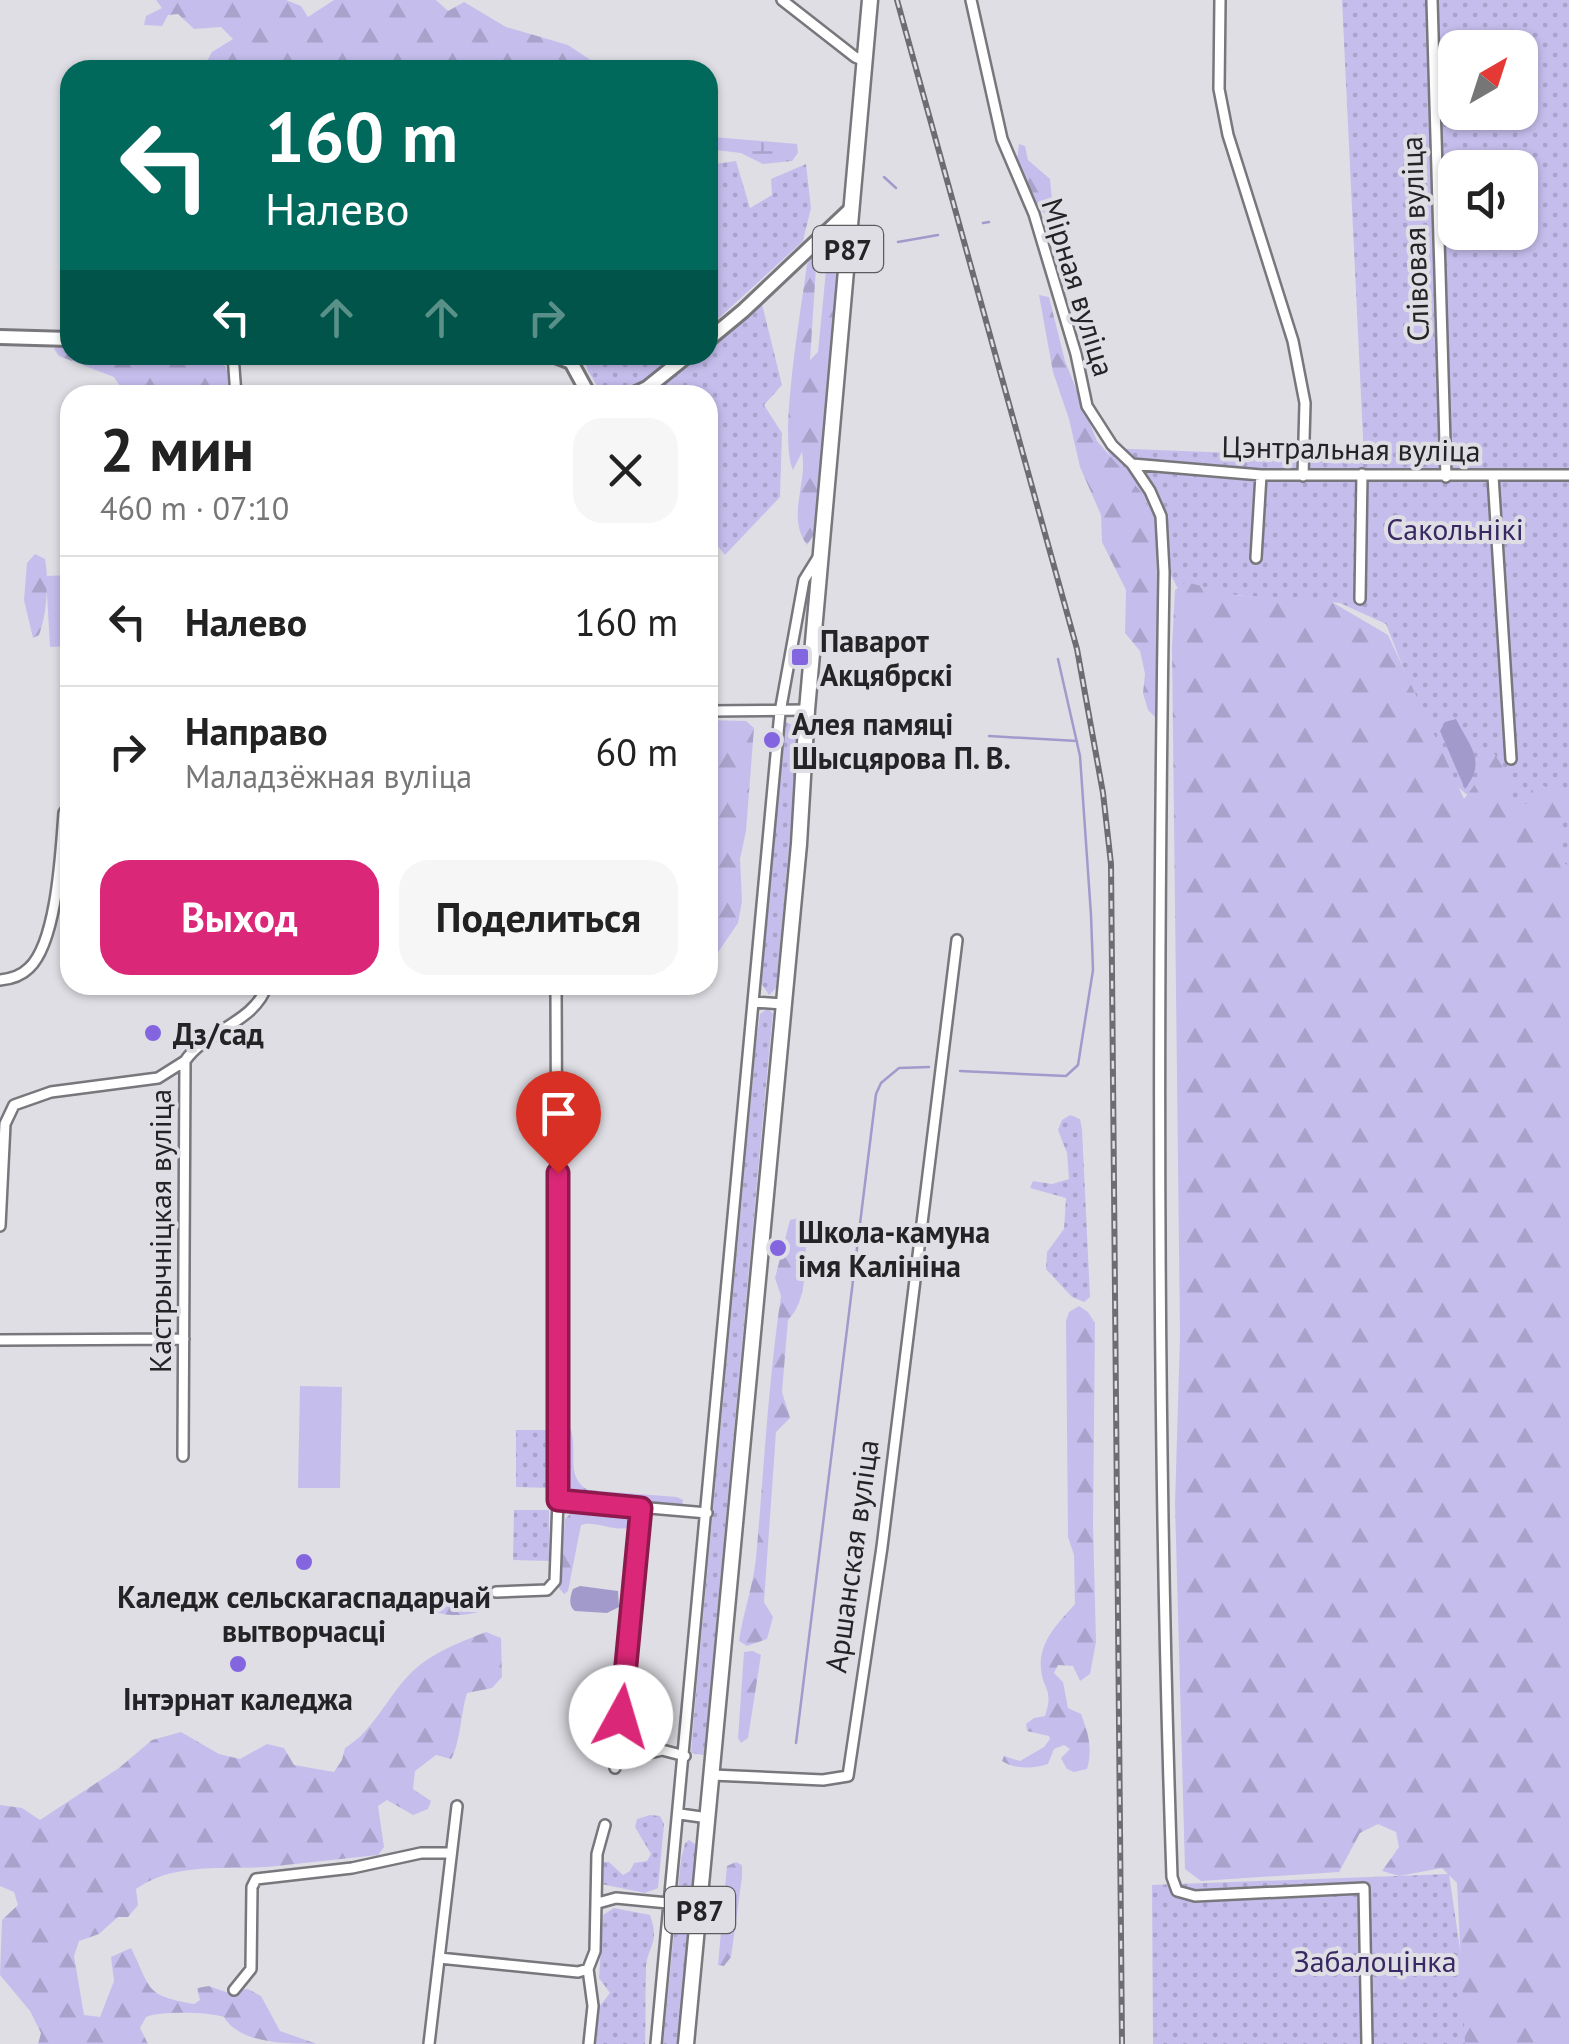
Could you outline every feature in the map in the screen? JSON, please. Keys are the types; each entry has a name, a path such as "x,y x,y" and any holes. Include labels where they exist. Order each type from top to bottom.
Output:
{"main road":[{"name":"Р87","path":"686,2044 799,844 806,710 870,0"}],"street":[{"path":"782,0 865,61"},
{"name":"Мірная вуліца","path":"971,0 1002,139 1034,214 1076,354 1087,406 1112,446 1132,464 1161,516 1164,572 1158,1019 1164,1620 1172,1877 1177,1891 1183,1895 1364,1888 1367,2044"},
{"path":"1220,0 1218,89 1228,135 1293,341 1304,402 1303,476"},
{"name":"Слівовая вуліца","path":"1432,0 1446,477"},
{"path":"718,332 852,208"},
{"path":"0,337 60,339"},
{"path":"573,365 584,385"},
{"path":"651,385 676,365"},
{"path":"581,379 581,385"},
{"name":"Цэнтральная вуліца","path":"1132,464 1261,475 1569,475"},
{"path":"1360,599 1362,474"},
{"path":"1256,558 1261,475"},
{"path":"1493,476 1511,759"},
{"path":"656,2044 686,1756 780,712 804,580 820,552"},
{"path":"718,711 806,710"},
{"path":"0,980 24,973 38,957 60,877"},
{"name":"Аршанская вуліца","path":"712,1775 823,1780 848,1776 882,1547 958,940"},
{"name":"Кастрычніцкая вуліца","path":"183,1456 185,1061 197,1046 251,1010 263,995"},
{"path":"496,1592 547,1590 555,1581 556,995"},
{"path":"753,1002 783,1004"},
{"path":"0,1226 6,1117 14,1106 51,1092 158,1078 185,1061"},
{"path":"0,1341 184,1339"},
{"path":"558,1500 707,1514"},
{"path":"641,1508 615,1764 662,1750"},
{"path":"621,1717 662,1750 686,1756"},
{"path":"429,2044 457,1806"},
{"path":"680,1814 708,1818"},
{"path":"588,2044 592,2006 588,1968 595,1951 598,1854 605,1826"},
{"path":"234,1990 250,1970 251,1899 256,1880 352,1868 421,1853 450,1853"},
{"path":"598,1902 616,1898 668,1902"},
{"path":"438,1958 578,1972 588,1968"}],"green space":[{"path":"156,0 286,0 301,6 308,17 334,0 436,0 448,11 464,2 506,27 568,45 590,60 208,60 212,52 233,39 221,27 194,29 178,14 168,15 162,26 144,25 146,16 162,8"},
{"name":"Сакольнікі","path":"1342,0 1569,0 1569,875 1551,866 1446,777 1386,624 1340,603 1179,591 1106,448 1364,458"},
{"path":"718,137 797,144 798,153 792,161 763,164 741,153 718,150"},
{"path":"1019,144 1025,146 1028,160 1050,179 1053,209 1046,214 1040,210 1017,162"},
{"path":"736,161 750,208 772,195 771,179 806,164 811,208 803,241 718,319 718,164"},
{"path":"847,224 815,533 807,545 798,523 802,452 793,470 789,454 796,339 807,264 817,252 810,360 818,352 829,240"},
{"path":"1039,295 1049,297 1065,361 1097,441 1140,491 1156,525 1159,712 1155,717 1148,710 1143,693 1145,674 1140,651 1125,633 1126,590 1102,542 1101,515 1080,467 1053,372"},
{"path":"762,304 782,385 764,405 782,433 780,497 725,555 718,546 718,385 661,385 688,365 718,365 718,342"},
{"path":"83,365 224,365 229,385 119,385 114,377"},
{"path":"587,365 664,365 638,385 597,385"},
{"path":"35,554 45,559 47,587 42,627 33,638 24,600 27,563"},
{"path":"60,575 60,646 50,647 46,576"},
{"path":"1186,582 1240,596 1325,598 1388,635 1464,799 1482,775 1480,754 1490,747 1502,766 1512,799 1527,804 1535,780 1552,791 1569,793 1569,818 1559,818 1565,864 1569,865 1569,2044 1465,2044 1457,1883 1442,1868 1399,1876 1382,1871 1399,1847 1396,1832 1378,1824 1360,1833 1339,1872 1201,1881 1185,1869 1175,1504 1180,1336 1172,648 1175,590"},
{"path":"718,720 746,721 754,728 740,859 742,901 738,923 718,952"},
{"path":"786,722 797,727 799,739 776,988 769,995 761,983 762,965"},
{"path":"768,1008 773,1014 704,1755 691,1753 697,1682 756,1045 760,1014"},
{"path":"1070,1115 1080,1119 1082,1129 1090,1297 1084,1302 1072,1297 1046,1269 1047,1252 1064,1229 1066,1198 1030,1188 1033,1181 1052,1184 1069,1179 1067,1153 1058,1130 1062,1120"},
{"path":"798,1218 800,1236 806,1243 805,1273 799,1303 788,1320 782,1392 790,1418 776,1432 764,1602 773,1617 767,1639 747,1646 739,1641 756,1558 781,1296 775,1278 790,1220"},
{"path":"1079,1306 1095,1323 1096,1642 1090,1674 1080,1681 1073,1666 1058,1665 1054,1673 1063,1682 1068,1708 1081,1714 1088,1734 1087,1769 1074,1772 1067,1769 1061,1758 1070,1749 1064,1745 1054,1749 1048,1764 1042,1766 1018,1767 1002,1761 1004,1756 1020,1761 1050,1739 1027,1731 1026,1724 1045,1716 1048,1695 1041,1669 1043,1650 1051,1633 1075,1604 1074,1555 1068,1537 1066,1321 1069,1312"},
{"path":"300,1386 342,1387 340,1488 298,1488"},
{"path":"566,1420 573,1438 576,1476 588,1490 677,1497 683,1500 682,1506 582,1498 566,1484 562,1422"},
{"path":"516,1430 550,1430 550,1488 516,1487"},
{"path":"514,1510 549,1510 549,1561 513,1560"},
{"path":"583,1510 624,1513 629,1521 627,1528 621,1529 581,1525 568,1591 564,1594 559,1588 565,1519"},
{"path":"426,1595 479,1596 487,1599 488,1608 472,1614 444,1614 420,1604"},
{"path":"486,1632 501,1638 502,1677 492,1688 467,1693 451,1759 436,1755 415,1771 413,1789 431,1801 428,1809 413,1815 387,1800 378,1806 384,1847 378,1855 166,1875 136,1889 138,1905 128,1917 118,1917 99,1934 79,1941 74,1956 84,2015 100,2017 114,1981 111,1957 131,1948 147,1982 158,1993 194,2004 200,2000 197,1988 209,1986 226,1992 248,1989 261,1996 280,2031 317,2044 265,2041 241,2033 224,2017 184,2013 146,2017 140,2028 148,2044 38,2044 41,2033 30,2011 0,1975 2,1920 18,1905 14,1892 0,1886 0,1805 22,1808 40,1820 119,1768 152,1740 181,1732 219,1754 240,1759 267,1744 284,1748 294,1765 334,1772 345,1748 372,1723 417,1667 445,1649"},
{"path":"744,1652 761,1655 748,1738 741,1743 738,1738"},
{"path":"660,1816 664,1824 658,1888 645,1893 601,1884 602,1862 609,1862 623,1875 634,1863 647,1861 651,1854 635,1827 637,1819"},
{"path":"689,1840 696,1850 678,2044 663,2044 681,1859"},
{"path":"736,1862 742,1865 742,1877 731,1957 724,1966 718,1965 727,1866"},
{"name":"Забалоцінка","path":"1449,1874 1474,2044 1153,2044 1152,1885"},
{"path":"614,1908 650,1915 653,1925 654,1939 646,1970 645,2044 596,2044 599,2007 610,1993 599,1978 603,1915"}],"shaded area":[{"path":"1456,719 1476,762 1465,789 1440,731 1445,722"},
{"path":"580,1586 618,1591 619,1607 607,1613 575,1611 570,1604 571,1595"}],"waterway":[{"path":"884,177 896,188"},
{"path":"983,223 989,222"},
{"path":"898,242 938,235"},
{"path":"960,1071 1066,1076 1078,1065 1093,970 1091,915 1080,756 1058,659"},
{"path":"989,736 1077,741"},
{"path":"796,1743 876,1094 881,1083 899,1068 929,1067"}],"railway":[{"path":"897,0 1077,649 1103,793 1111,864 1122,2044"}],"place":[{"name":"Паварот Акцябрскі","path":"800,657"},
{"name":"Алея памяці Шысцярова П. В.","path":"772,740"},
{"name":"Дз/сад","path":"153,1033"},
{"name":"Школа-камуна імя Калініна","path":"778,1248"},
{"name":"Каледж сельскагаспадарчай вытворчасці","path":"304,1562"},
{"name":"Інтэрнат каледжа","path":"238,1664"}],"route":[{"path":"558,1173 558,1500 641,1508 621,1717"}]}
